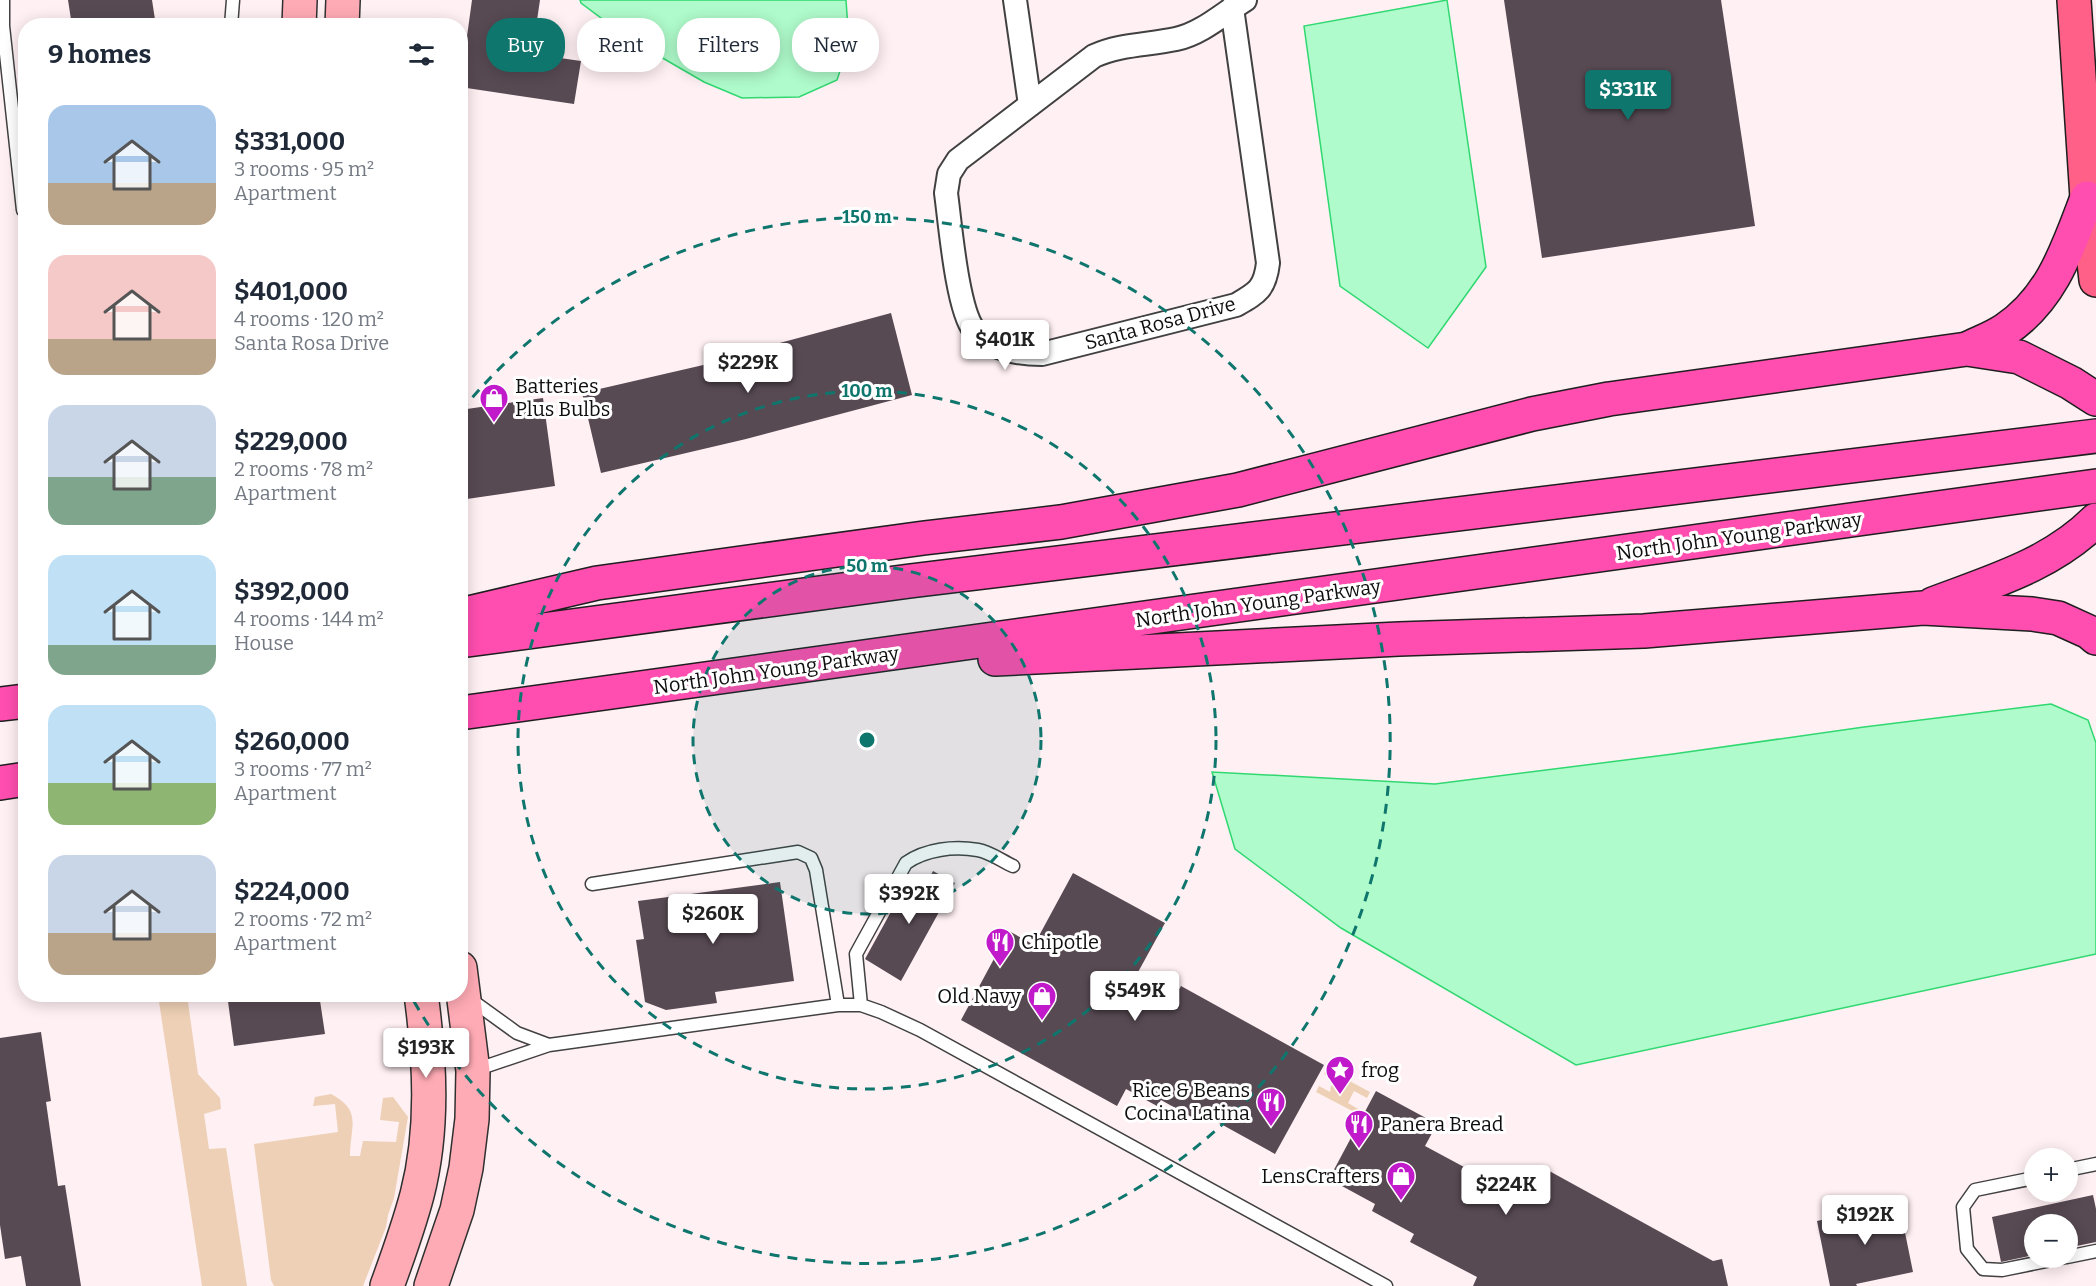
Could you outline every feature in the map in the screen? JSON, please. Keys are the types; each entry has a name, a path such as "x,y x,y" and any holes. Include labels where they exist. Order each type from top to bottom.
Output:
{"highway":[{"path":"1967,349 2004,330 2030,310 2064,260 2087,198"},
{"path":"468,613 597,582 1061,522 1238,490 1532,414 1609,399 1967,349 2019,357 2071,383 2096,399"},
{"path":"468,640 922,580 2096,436"},
{"name":"North John Young Parkway","path":"468,712 2096,486"},
{"path":"1923,608 2033,565 2070,543 2096,520"},
{"path":"685,683 973,660 1399,639 1644,631 1923,608 2032,614 2058,618 2096,638"},
{"path":"0,704 18,702"},
{"path":"0,783 18,781"}],"main road":[{"path":"2074,0 2087,198 2096,280"}],"street":[{"path":"299,18 300,0"},
{"path":"342,18 343,0"},
{"path":"1015,0 1029,105"},
{"name":"Santa Rosa Drive","path":"1239,4 1268,263 1266,280 1256,294 1236,305 1042,354 1016,354 992,345 974,330 963,308 946,193 949,174 958,160 1094,56 1109,49 1178,39 1197,31 1239,4"},
{"path":"387,1286 417,1194 425,1154 430,1071 422,1002"},
{"path":"431,1286 457,1210 466,1168 472,1119 472,1071 464,1002"},
{"path":"426,1029 435,1052 446,1063 456,1068 472,1071"}],"lane":[{"path":"3,0 6,61 18,166"},
{"path":"232,18 233,0"},
{"path":"861,1005 856,954 906,863 919,853 948,849 980,850 1013,866"},
{"path":"592,884 798,852 811,858 816,870 838,1005"},
{"path":"468,987 517,1033 549,1045"},
{"path":"472,1071 549,1045 838,1005 861,1005 920,1030 1386,1286"},
{"path":"2078,1168 2096,1164"},
{"path":"2024,1180 1975,1190 1963,1207 1967,1249 1983,1269 2002,1270 2024,1266"},
{"path":"2078,1255 2096,1251"}],"shaded area":[{"path":"580,0 846,0 847,18 792,18 792,72 840,72 837,80 799,97 742,98 687,72 780,72 780,18 677,18 677,66 665,59 665,18 601,18"},
{"path":"1447,0 1486,267 1428,348 1340,286 1304,26"},
{"path":"2051,704 2088,720 2096,743 2096,954 1576,1065 1341,928 1235,849 1212,772 1435,784"},
{"path":"159,1002 188,1002 198,1074 220,1098 221,1109 204,1114 209,1149 226,1148 247,1286 202,1286"},
{"path":"1327,1069 1370,1092 1367,1098 1354,1091 1348,1103 1360,1110 1358,1114 1316,1092 1319,1086 1330,1092 1331,1086 1336,1081 1324,1074"},
{"path":"331,1094 341,1100 351,1113 350,1156 360,1156 363,1141 396,1142 399,1122 380,1120 383,1098 393,1097 408,1117 394,1198 386,1227 363,1286 274,1286 271,1280 254,1144 338,1132 335,1104 313,1106 315,1097"}],"building":[{"path":"68,0 152,0 155,18 71,18"},
{"path":"472,0 540,0 537,18 486,18 486,72 565,72 565,59 577,60 577,72 579,72 574,104 468,88 468,29"},
{"path":"1504,0 1721,0 1755,226 1542,258"},
{"path":"891,313 912,395 746,439 601,473 582,393 725,360 724,358"},
{"path":"543,398 555,486 468,499 468,409"},
{"path":"933,871 955,883 901,981 865,959 909,879 924,888"},
{"path":"1073,873 1165,923 1137,974 1176,995 1181,986 1324,1065 1275,1154 1201,1113 1197,1120 1161,1100 1157,1106 1126,1089 1117,1106 961,1020 1009,931 1034,945"},
{"path":"780,882 794,981 715,992 717,1003 666,1010 645,1002 636,940 644,939 638,901"},
{"path":"228,1002 320,1002 325,1034 234,1046"},
{"path":"41,1032 51,1101 46,1102 58,1186 65,1185 81,1286 26,1286 21,1256 5,1259 0,1225 0,1038"},
{"path":"1376,1091 1437,1124 1425,1146 1518,1196 1521,1190 1528,1194 1542,1167 1713,1261 1722,1259 1728,1286 1473,1286 1477,1277 1410,1242 1414,1234 1372,1211 1375,1204 1329,1179"},
{"path":"2093,1195 2096,1209 2096,1242 2078,1246 2078,1214 2024,1214 2024,1257 2001,1262 1992,1217 2061,1202 2078,1202 2078,1198"},
{"path":"1899,1203 1913,1272 1856,1284 1857,1286 1830,1286 1817,1221"}],"place":[{"name":"Batteries Plus Bulbs","path":"494,424"},
{"name":"Chipotle","path":"1000,968"},
{"name":"Old Navy","path":"1042,1022"},
{"name":"frog","path":"1340,1096"},
{"name":"Rice & Beans Cocina Latina","path":"1271,1128"},
{"name":"Panera Bread","path":"1359,1150"},
{"name":"LensCrafters","path":"1401,1202"}]}
